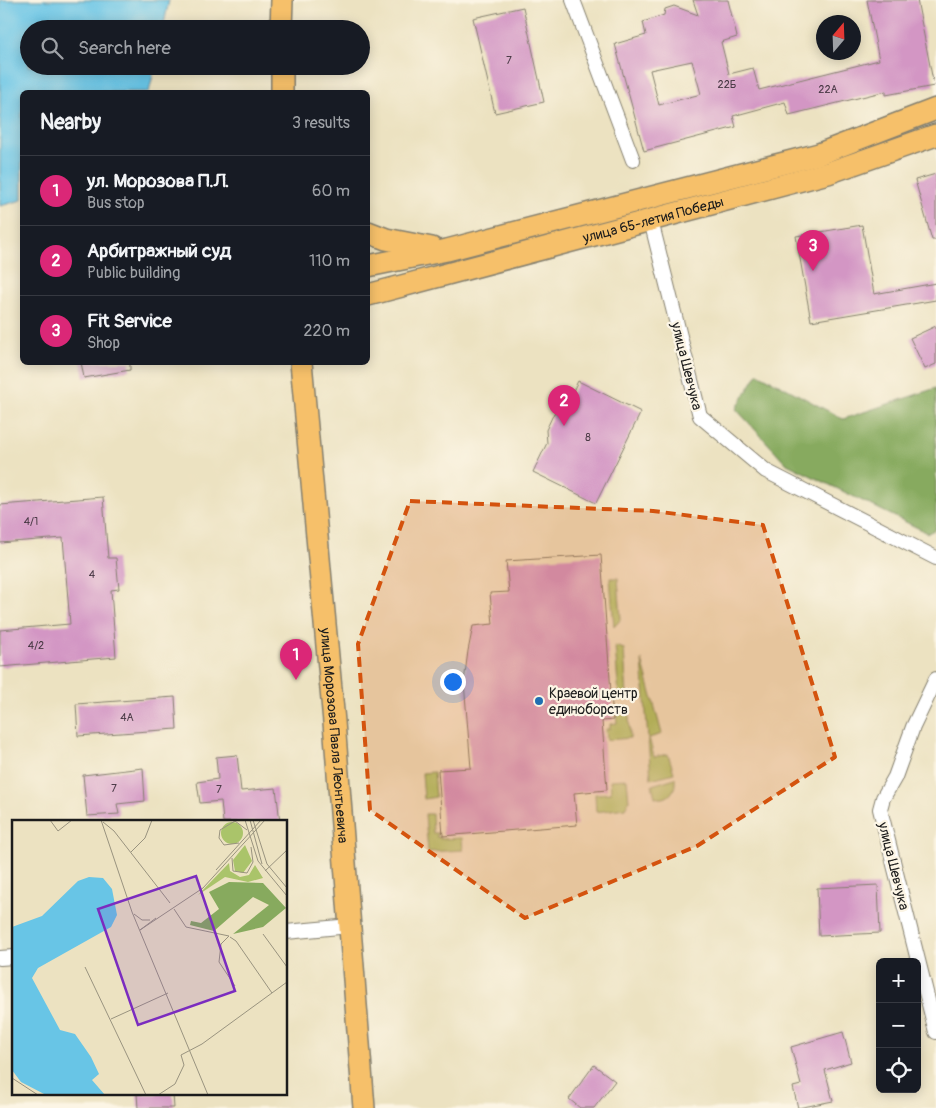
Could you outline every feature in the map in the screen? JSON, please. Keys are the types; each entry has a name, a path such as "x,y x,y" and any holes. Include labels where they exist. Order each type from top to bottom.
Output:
{"main road":[{"path":"281,20 282,0"},
{"path":"282,75 282,90"},
{"name":"улица 65-летия Победы","path":"370,266 447,250 819,154 936,109"},
{"name":"улица 65-летия Победы","path":"370,294 828,173 936,135"},
{"path":"370,233 409,245 447,250"},
{"name":"улица Морозова Павла Леонтьевича","path":"301,365 364,1108"}],"street":[{"path":"573,0 633,160"},
{"name":"улица Шевчука","path":"651,221 700,416 766,471 936,558"},
{"name":"улица Шевчука","path":"936,679 913,727 895,777 883,798 880,809 936,1032"},
{"path":"288,932 350,926"}],"highlighted area":[{"path":"410,501 653,511 763,525 835,757 697,846 525,918 370,810 358,644"}],"green space":[{"path":"758,373 843,419 936,388 936,529 928,533 787,464 736,409"},
{"path":"610,578 618,578 621,619 614,627"},
{"path":"615,646 624,649 627,696 619,697"},
{"path":"642,660 662,734 649,738 654,757 668,754 674,773 651,779"},
{"path":"629,713 630,738 607,740 606,729 610,729 610,724 617,723 616,714"},
{"path":"434,772 436,797 424,799 422,773"},
{"path":"675,778 675,787 671,794 664,798 655,797 652,785"},
{"path":"627,779 629,801 625,808 596,812 595,794 611,793 610,780"},
{"path":"425,814 432,814 433,833 439,833 436,837 440,837 440,839 462,838 463,850 428,852"}],"water":[{"path":"0,0 169,0 165,20 20,20 20,75 153,75 149,90 20,90 20,201 0,206"}],"building":[{"path":"693,0 728,0 737,37 721,42 729,74 753,68 759,90 879,60 867,0 917,0 934,86 886,95 886,91 789,115 785,102 733,116 736,127 644,151 615,44 646,35 643,22 664,15 665,9 674,6 698,15","holes":["692,61 701,94 659,105 650,70"]},
{"path":"523,7 544,102 495,113 473,18"},
{"path":"936,174 936,240 932,240 915,180"},
{"path":"862,225 874,294 936,283 936,300 811,321 796,236"},
{"path":"936,326 936,364 925,369 910,338"},
{"path":"82,365 130,365 130,370 84,378"},
{"path":"578,381 641,412 596,503 533,472 547,443 546,430 554,413 565,407"},
{"path":"103,497 108,558 116,558 119,589 111,590 116,657 0,667 0,630 70,624 63,538 0,543 0,505"},
{"name":"Краевой центр единоборств","path":"601,555 613,720 602,721 607,790 574,793 577,825 443,836 438,770 471,768 464,682 468,651 473,626 493,624 490,593 509,592 506,561"},
{"path":"175,697 177,729 78,736 76,704"},
{"path":"237,755 241,791 276,788 280,820 223,820 221,801 200,803 197,782 218,779 216,757"},
{"path":"143,768 145,801 117,804 119,814 87,816 83,775"},
{"path":"878,885 880,933 819,936 817,888"},
{"path":"843,1032 851,1062 825,1070 833,1101 798,1108 793,1087 801,1085 791,1047"},
{"path":"594,1065 615,1081 594,1108 580,1108 569,1099"},
{"path":"137,1096 173,1096 174,1108 138,1108"}],"place":[{"name":"Fit Service","path":"813,271"},
{"name":"Арбитражный суд","path":"564,426"},
{"name":"ул. Морозова П.Л.","path":"296,680"},
{"name":"Краевой центр единоборств","path":"539,701"}]}
